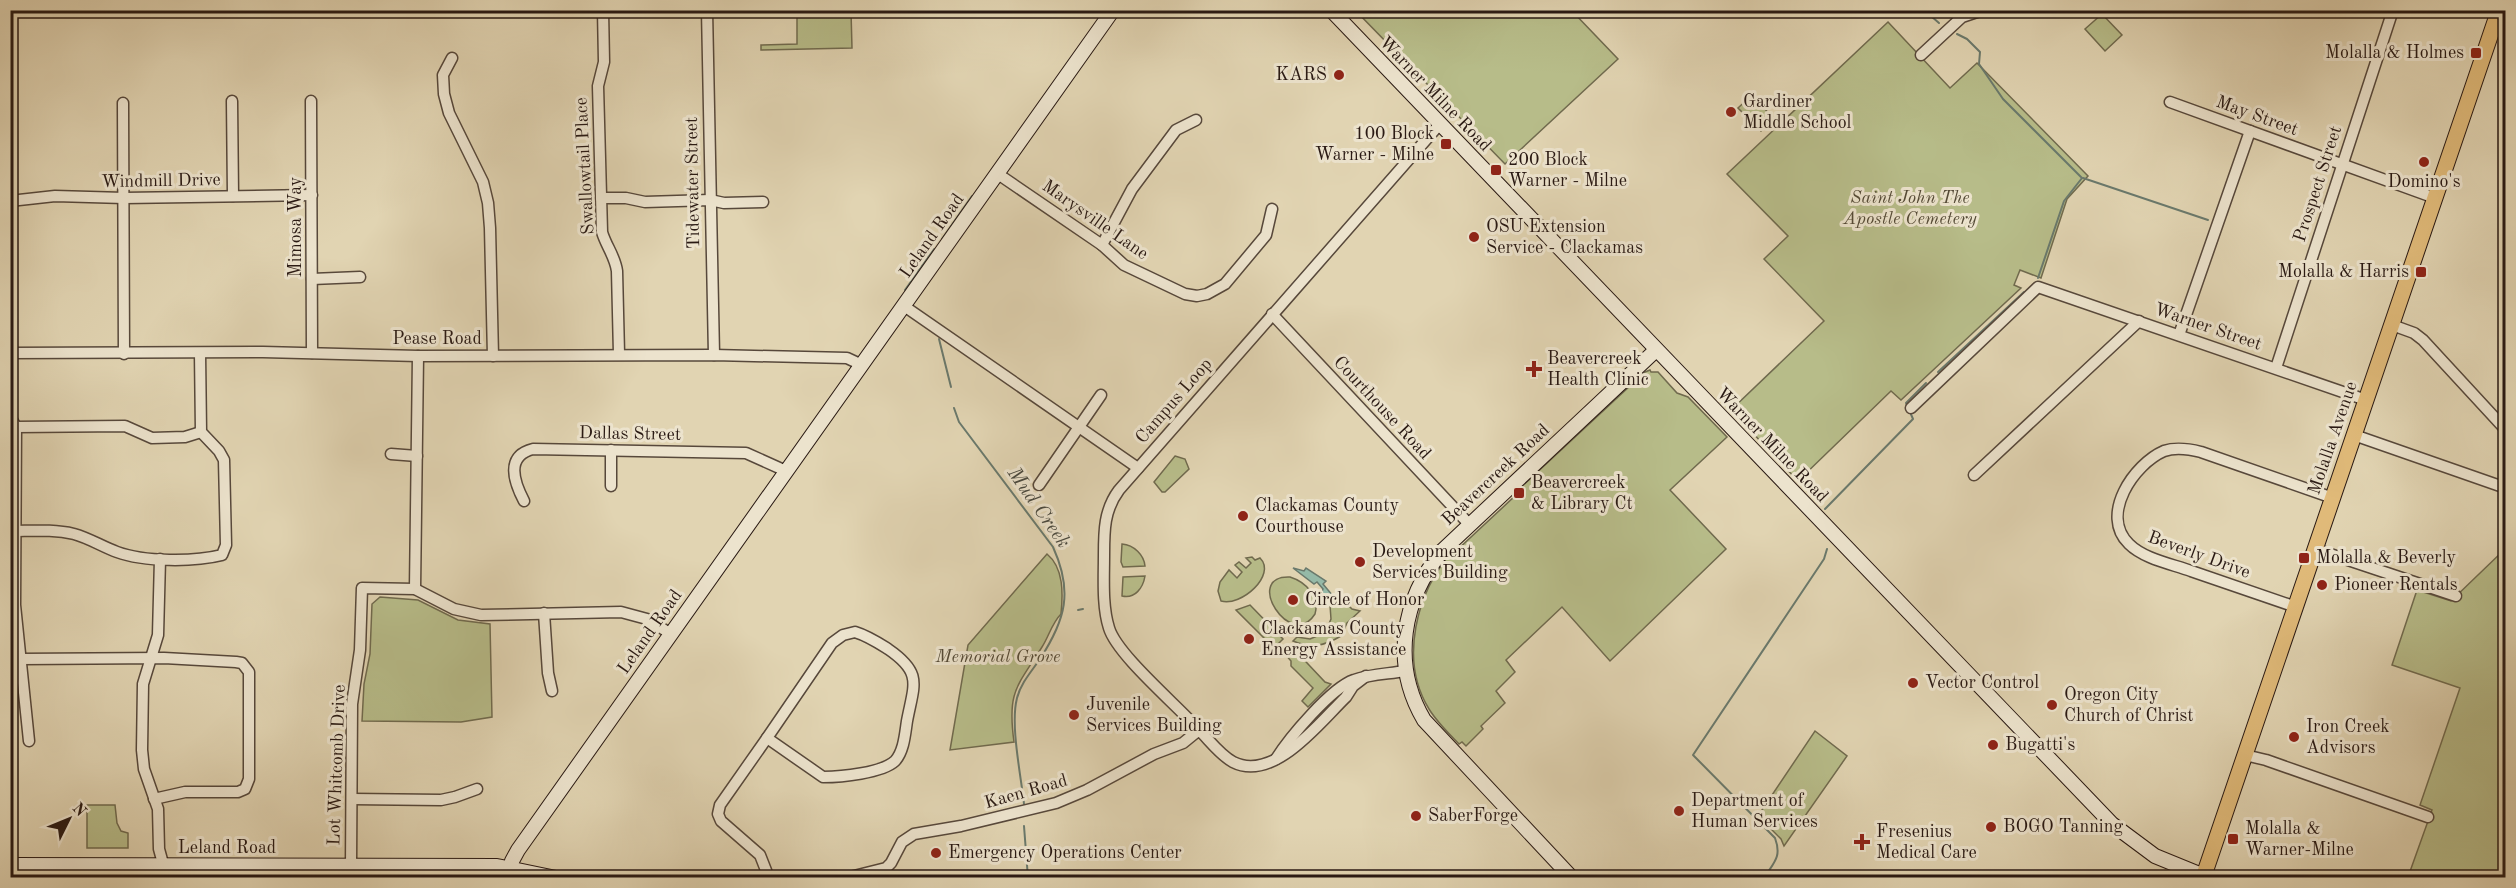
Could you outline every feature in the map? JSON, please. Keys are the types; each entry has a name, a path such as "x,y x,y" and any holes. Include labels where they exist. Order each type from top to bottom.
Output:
{"main road":[{"name":"Leland Road","path":"10,865 165,872 497,866 510,873 518,850 1113,10"},
{"name":"Warner Milne Road","path":"1331,10 2112,824 2155,856 2205,877"},
{"name":"Molalla Avenue","path":"2205,877 2499,10"},
{"name":"Beavercreek Road","path":"1572,878 1432,731 1412,698 1405,671 1405,631 1416,593 1437,557 1469,524 1656,350"},
{"path":"510,873 556,878"}],"street":[{"name":"Swallowtail Place","path":"603,10 604,62 598,86 602,232 615,258 617,271 619,354"},
{"name":"Tidewater Street","path":"707,10 714,355"},
{"path":"1922,55 1962,17 1983,10"},
{"name":"Prospect Street","path":"2276,368 2393,10"},
{"path":"10,26 10,80"},
{"path":"452,58 443,75 447,104 459,135 480,174 488,203 493,356"},
{"path":"232,101 233,196"},
{"name":"Mimosa Way","path":"311,101 312,353"},
{"name":"May Street","path":"2170,102 2435,198"},
{"path":"123,103 124,354"},
{"path":"1102,245 1132,189 1169,138 1176,130 1196,120"},
{"name":"Campus Loop","path":"1199,730 1118,646 1108,628 1104,572 1104,524 1112,499 1439,125"},
{"path":"2179,335 2250,131"},
{"name":"Marysville Lane","path":"998,174 1102,245 1124,265 1185,294 1197,296 1207,294 1225,284 1266,236 1272,209"},
{"name":"Windmill Drive","path":"11,201 55,196 124,198 312,195"},
{"path":"601,198 626,198 645,202 710,200 724,203 763,202"},
{"path":"10,248 11,201"},
{"path":"312,279 360,277"},
{"name":"Warner Street","path":"1911,408 2038,287 2366,400"},
{"path":"904,306 1138,468"},
{"name":"Courthouse Road","path":"1272,314 1469,524"},
{"path":"1974,475 2139,321"},
{"path":"2392,325 2414,333 2423,340 2505,430"},
{"name":"Pease Road","path":"10,353 312,353 418,356 714,355 847,358 861,365"},
{"path":"14,531 66,533 80,536 118,552 160,559 209,558 222,555 226,545 226,469 219,451 201,432 200,353"},
{"path":"415,589 418,356"},
{"path":"1039,485 1101,395"},
{"path":"10,416 16,426 15,605 29,741"},
{"path":"16,426 125,426 152,438 186,437 201,432"},
{"path":"2354,435 2505,488"},
{"name":"Dallas Street","path":"524,501 514,483 515,461 524,451 533,449 746,453 786,471"},
{"name":"Beverly Drive","path":"2296,607 2136,550 2129,545 2120,531 2118,514 2121,498 2131,480 2157,456 2164,452 2183,449 2201,452 2333,498"},
{"path":"611,450 611,486"},
{"path":"391,454 417,456"},
{"path":"2315,549 2456,596"},
{"path":"160,559 158,635 143,684 142,750 144,768 160,824 159,849 165,872"},
{"name":"Lot Whitcomb Drive","path":"351,867 352,704 360,650 362,588 415,589 466,613 481,615 621,612 647,619 671,634"},
{"path":"544,613 548,673 552,691"},
{"path":"767,738 823,777 886,767 897,759 902,748 913,685 911,670 902,659 867,635 855,632 843,635 832,644 720,805 718,814 721,821 760,855 769,878"},
{"path":"21,659 150,660 164,658 236,662 246,666 249,672 249,779 245,789 238,792 185,792 154,799"},
{"path":"1199,730 1226,757 1240,765 1262,767 1276,760 1286,742 1339,688 1352,680 1366,676 1405,671"},
{"name":"Kaen Road","path":"846,878 886,868 902,842 914,834 982,821 1064,800 1097,786 1154,754 1184,743 1199,730"},
{"path":"2245,755 2266,759 2428,817"},
{"path":"352,799 441,800 477,789"}],"green space":[{"path":"1360,10 1572,11 1618,59 1505,164 1357,12"},
{"path":"805,11 851,11 852,48 761,50 761,45 797,44 797,17"},
{"path":"2102,14 2122,35 2105,51 2085,29"},
{"name":"Saint John The Apostle Cemetery","path":"1888,22 1950,88 1977,63 2088,176 2067,199 2041,278 2020,270 2014,285 2021,288 1901,400 1891,391 1798,481 1731,410 1824,321 1764,259 1788,236 1727,174"},
{"path":"1752,95 1774,119 1761,131 1738,108"},
{"path":"1650,370 1658,372 1677,393 1688,397 1727,437 1670,490 1726,549 1610,661 1562,607 1506,660 1515,672 1496,691 1505,703 1481,726 1483,729 1466,746 1462,742 1459,744 1429,709 1420,690 1415,669 1416,627 1429,586 1453,551 1456,551 1515,496 1517,497 1522,492 1519,489 1645,372"},
{"path":"1175,456 1185,459 1189,469 1165,492 1162,492 1154,482"},
{"path":"1122,544 1138,551 1145,566 1123,567"},
{"path":"2505,549 2505,877 2408,877 2432,810 2420,805 2460,688 2392,665 2417,590 2451,601"},
{"name":"Memorial Grove","path":"1047,554 1057,566 1061,582 1061,614 1016,690 1012,711 1014,742 950,750 968,645"},
{"path":"1252,557 1255,560 1260,558 1264,565 1264,573 1260,581 1247,595 1229,602 1221,601 1218,591 1220,582 1229,570 1237,578 1242,572 1235,565 1239,562 1246,568 1251,563 1246,558"},
{"path":"1145,576 1138,592 1131,596 1122,596 1123,577"},
{"path":"1290,577 1301,582 1314,596 1315,614 1305,623 1294,624 1284,618 1270,598 1270,587 1276,580"},
{"path":"1339,596 1352,609 1360,611 1347,623 1341,636 1318,645 1306,645 1293,641 1297,637 1310,639 1325,633 1331,619 1330,605"},
{"path":"380,597 418,600 458,620 490,624 492,717 461,722 362,721 364,684 370,654 372,604"},
{"path":"1250,605 1283,639 1276,646 1269,639 1265,639 1236,610"},
{"path":"1292,647 1325,682 1331,684 1308,707 1302,701 1313,688 1291,666 1291,661 1285,654"},
{"path":"1815,731 1847,756 1784,846 1781,839 1758,816"},
{"path":"87,805 115,805 117,823 121,831 128,833 128,848 87,848"}],"shaded area":[{"path":"1293,568 1304,571 1306,568 1326,581 1323,584 1333,596 1325,605 1321,595 1323,589 1317,582 1314,584"}],"waterway":[{"path":"1924,10 1939,23"},
{"path":"1957,34 1967,39 1980,52 1979,64 2003,99 2082,178 2064,201 2038,278"},
{"path":"2083,178 2208,220"},
{"name":"Mud Creek","path":"942,239 972,196"},
{"name":"Mud Creek","path":"905,290 934,249"},
{"path":"1938,372 2024,292"},
{"name":"Mud Creek","path":"939,339 951,387"},
{"path":"1908,407 1906,403 1926,383"},
{"name":"Mud Creek","path":"954,408 959,422 1053,547 1063,577 1065,591 1061,618 1049,645 1024,682 1015,709 1015,736 1024,804"},
{"path":"1825,509 1913,419 1910,412"},
{"path":"1764,878 1777,855 1775,838 1693,755 1824,559 1827,549"},
{"path":"1078,610 1083,609"},
{"name":"Mud Creek","path":"1024,826 1028,878"}],"place":[{"name":"Molalla & Holmes","path":"2476,53"},
{"name":"KARS","path":"1339,75"},
{"name":"Gardiner Middle School","path":"1731,112"},
{"name":"100 Block Warner - Milne","path":"1446,144"},
{"name":"Domino's","path":"2424,162"},
{"name":"200 Block Warner - Milne","path":"1496,170"},
{"name":"OSU Extension Service - Clackamas","path":"1474,237"},
{"name":"Molalla & Harris","path":"2421,272"},
{"name":"Beavercreek Health Clinic","path":"1534,369"},
{"name":"Beavercreek & Library Ct","path":"1519,493"},
{"name":"Clackamas County Courthouse","path":"1243,516"},
{"name":"Molalla & Beverly","path":"2304,558"},
{"name":"Development Services Building","path":"1360,562"},
{"name":"Pioneer Rentals","path":"2322,585"},
{"name":"Circle of Honor","path":"1293,600"},
{"name":"Clackamas County Energy Assistance","path":"1249,639"},
{"name":"Vector Control","path":"1913,683"},
{"name":"Oregon City Church of Christ","path":"2052,705"},
{"name":"Juvenile Services Building","path":"1074,715"},
{"name":"Iron Creek Advisors","path":"2294,737"},
{"name":"Bugatti's","path":"1993,745"},
{"name":"Department of Human Services","path":"1679,811"},
{"name":"SaberForge","path":"1416,816"},
{"name":"BOGO Tanning","path":"1991,827"},
{"name":"Molalla & Warner-Milne","path":"2233,839"},
{"name":"Fresenius Medical Care","path":"1862,842"},
{"name":"Emergency Operations Center","path":"936,853"}]}
